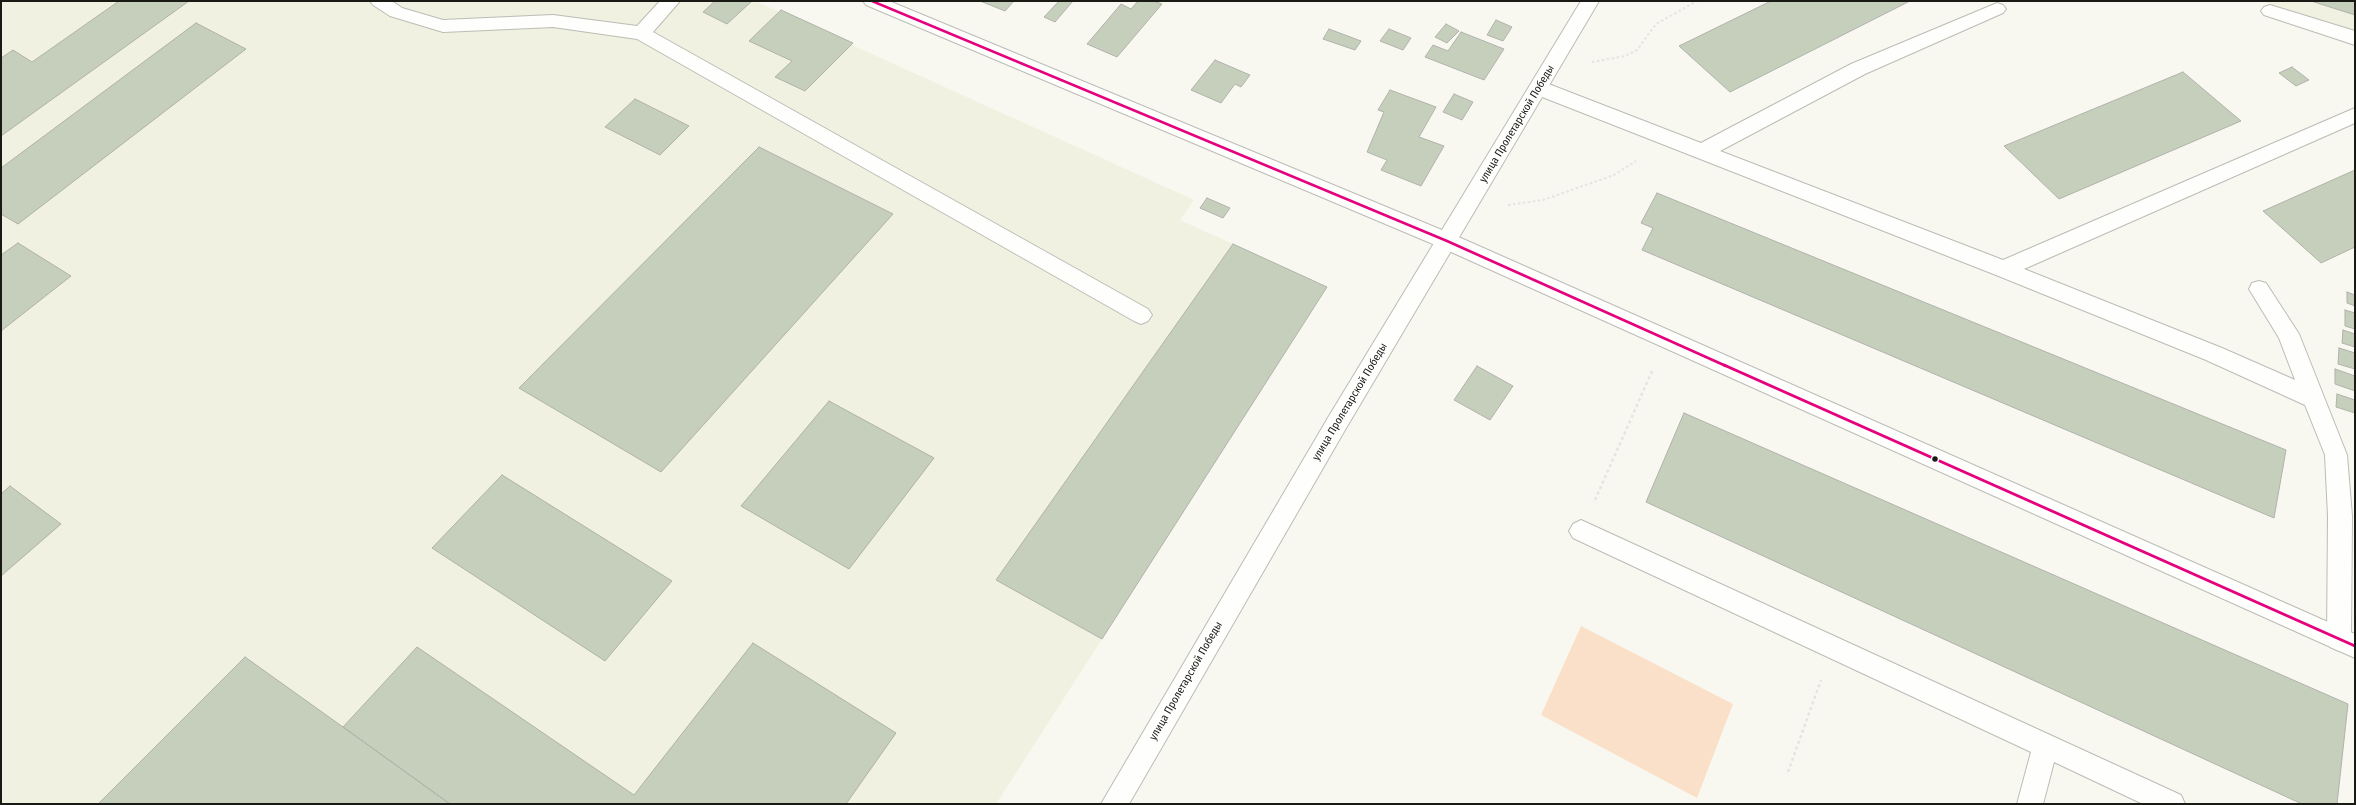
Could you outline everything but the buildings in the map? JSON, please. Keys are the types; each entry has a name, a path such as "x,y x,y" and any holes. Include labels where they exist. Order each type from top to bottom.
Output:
{"street":[{"path":"379,1 396,12 443,26 553,21 641,33 1141,315"},
{"path":"641,33 671,1"},
{"path":"872,1 1447,241 1666,340 2347,642 2336,455 2288,334 2259,288"},
{"name":"улица Пролетарской Победы","path":"1114,804 1337,423 1465,212 1590,1"},
{"path":"1703,151 1858,69 1997,9"},
{"path":"2270,11 2355,38"},
{"path":"1539,88 2003,269 2214,354 2314,398"},
{"path":"2003,269 2355,115"},
{"path":"1582,530 2172,804"},
{"path":"2030,804 2045,746"}],"path":[{"path":"1550,68 1625,56 1637,50 1646,40 1656,24 1697,1"},
{"path":"1465,212 1543,200 1614,175 1670,138"},
{"path":"1582,530 1666,340"},
{"path":"1788,772 1832,647"}],"shaded area":[{"path":"1,1 755,1 1194,200 1180,220 1233,244 997,579 1102,639 996,804 1,804"},
{"path":"2261,1 2355,1 2355,33"},
{"path":"1581,626 1733,704 1697,798 1541,715"}],"transit line":[{"path":"872,1 1447,241 2355,646"}]}
